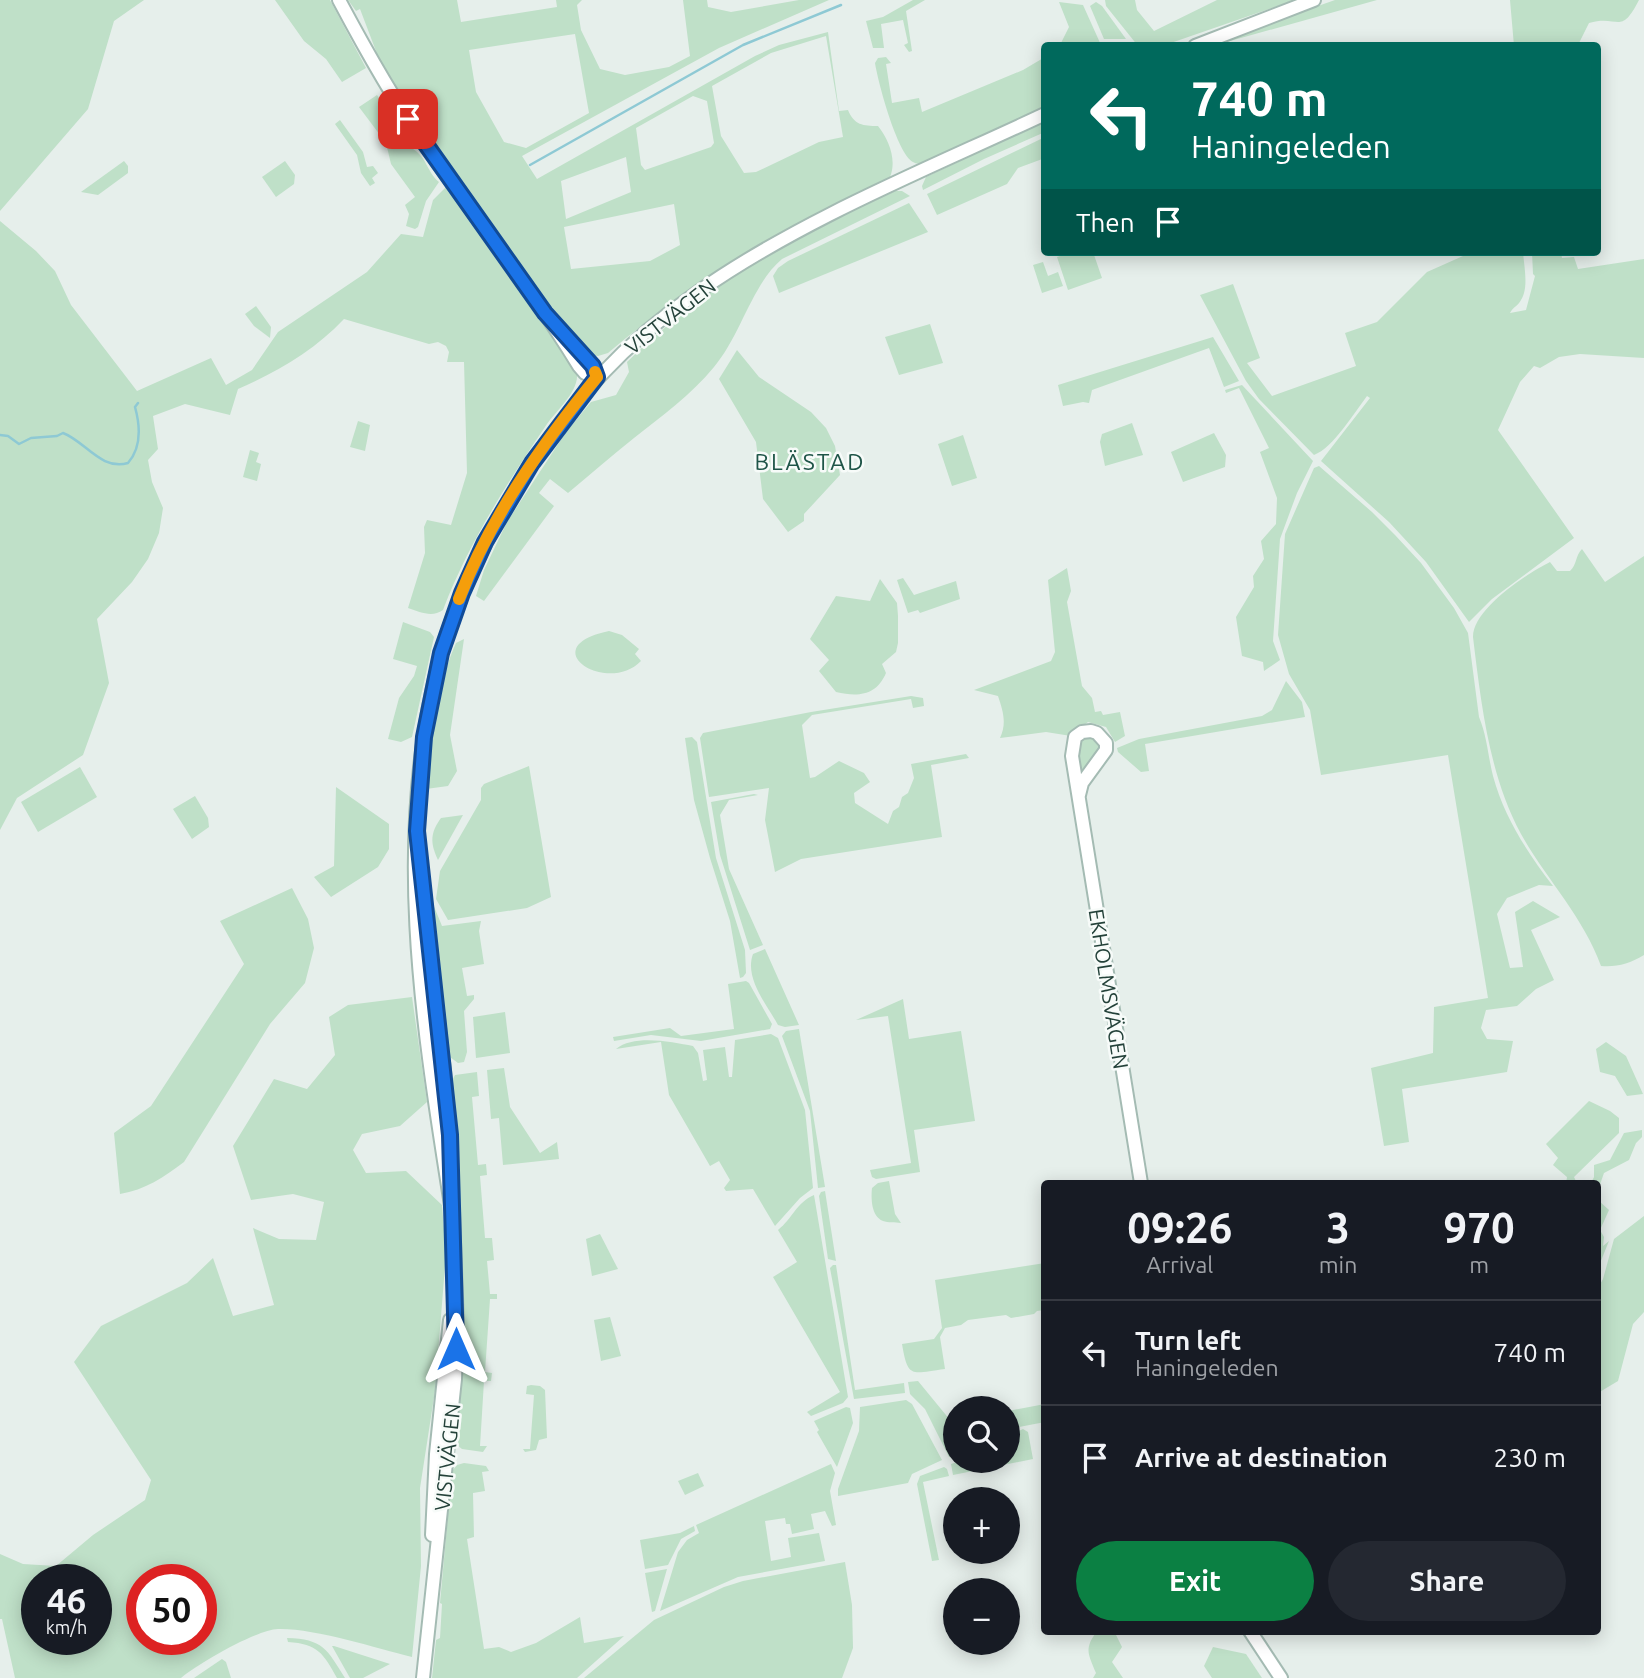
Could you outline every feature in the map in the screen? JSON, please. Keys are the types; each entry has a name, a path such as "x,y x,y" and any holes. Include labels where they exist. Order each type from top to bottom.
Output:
{"main road":[{"path":"339,0 383,79 421,139 545,313 579,366 585,373 597,377"},
{"path":"1205,42 1314,0"},
{"name":"VISTVÄGEN","path":"423,1678 432,1592 435,1467 455,1279 445,1083 417,831 419,784 428,710 456,609 473,567 532,463 597,377 668,313 758,253 809,226 1041,116"},
{"name":"EKHOLMSVÄGEN","path":"1079,795 1082,783 1106,750 1106,743 1091,731 1079,734 1073,743 1072,756 1141,1180"},
{"path":"1253,1635 1281,1678"}],"green space":[{"path":"0,0 144,0 114,21 88,109 0,211"},
{"path":"275,0 330,0 366,68 342,82 326,59 304,41"},
{"path":"348,0 457,0 461,22 557,7 556,0 582,0 577,5 581,30 600,69 625,75 669,67 690,56 683,0 707,0 708,7 731,12 799,0 829,0 719,48 522,156 537,179 755,56 779,45 828,32 839,111 848,110 860,124 878,126 891,150 892,171 890,177 815,214 708,278 608,353 591,355 563,326 416,119 379,59 360,9 356,11","holes":["575,34 589,113 526,148 504,142 476,92 469,50","826,36 843,137 819,142 756,172 744,173 721,136 712,86 771,53","693,96 707,101 714,143 711,147 645,170 641,165 636,128","626,157 631,192 566,219 561,181","674,204 680,245 650,261 571,269 564,227"]},
{"path":"913,0 925,0 906,11 912,51 909,52 904,45 908,43 903,20 881,24 884,48 873,48 866,21 883,17"},
{"path":"1105,0 1135,0 1137,10 1154,31 1217,0 1295,0 1174,42 1135,42 1106,6"},
{"path":"1335,0 1377,0 1224,42 1236,35"},
{"path":"1510,0 1639,0 1623,21 1589,23 1580,42 1514,42"},
{"path":"1059,2 1083,5 1100,42 1062,42 1069,27"},
{"path":"1096,2 1102,6 1126,39 1104,39 1090,6"},
{"path":"886,57 891,63 886,64 892,103 919,98 922,112 1023,70 1041,59 1041,108 924,164 916,163 907,156 895,132 875,63 878,58"},
{"path":"377,95 411,148 420,155 439,182 426,201 415,229 406,226 409,214 405,205 415,197 391,164 386,143 359,107"},
{"path":"340,120 363,152 367,167 373,166 378,173 372,178 375,183 370,186 361,173 357,155 335,124"},
{"path":"1041,123 1041,134 923,190 926,177"},
{"path":"1041,139 1041,159 1018,168 1007,184 937,215 927,194"},
{"path":"124,161 128,166 128,173 98,195 81,192"},
{"path":"285,161 295,175 294,184 276,197 262,177"},
{"path":"446,187 562,345 577,375 570,395 547,424 489,514 464,561 443,610 430,614 408,608 425,553 424,527 427,520 451,525 467,473 464,362 447,362 449,352 446,346 438,342 429,344 344,319 321,341 295,359 238,389 230,415 185,404 153,416 158,449 148,460 152,482 163,508 159,533 148,559 132,582 97,619 109,683 83,755 17,798 0,830 0,221 55,271 71,305 137,391 211,358 226,385 252,370 278,332 367,272 401,234 423,237 433,200"},
{"path":"895,191 902,191 910,196 782,259 754,296 732,340 714,367 676,405 568,493 550,479 539,493 554,506 484,601 476,596 484,570 507,522 566,432 591,402 616,395 629,372 627,362 703,297 766,255"},
{"path":"909,203 928,232 779,293 773,276 778,268 788,261"},
{"path":"1094,256 1102,278 1068,290 1057,257"},
{"path":"1463,256 1523,256 1525,289 1520,302 1510,313 1526,310 1535,276 1532,256 1574,257 1578,269 1644,259 1644,358 1580,354 1559,357 1540,368 1534,366 1520,382 1498,430 1574,538 1492,599 1469,622 1426,562 1389,522 1321,461 1370,398 1367,396 1336,438 1314,455 1259,399 1246,381 1200,295 1233,284 1260,358 1247,363 1272,396 1356,366 1345,333 1377,322 1427,272"},
{"path":"1043,262 1048,276 1058,272 1063,286 1042,293 1033,265"},
{"path":"256,306 271,327 270,338 254,326 245,314"},
{"path":"930,324 943,363 899,375 885,337"},
{"path":"1213,337 1239,381 1224,387 1209,348 1092,390 1089,403 1063,406 1058,385"},
{"path":"737,350 759,377 811,412 826,428 835,446 840,475 804,514 804,521 788,532 763,499 756,442 719,379"},
{"path":"1242,385 1313,461 1297,493 1280,539 1273,641 1280,660 1264,671 1263,662 1242,656 1236,617 1254,587 1253,576 1264,559 1261,541 1276,524 1277,498 1260,452 1269,448 1239,388 1226,393 1225,390"},
{"path":"358,421 370,425 365,451 350,447"},
{"path":"1132,423 1143,455 1105,466 1100,442 1102,434"},
{"path":"1214,433 1226,455 1225,467 1183,482 1171,452"},
{"path":"963,435 977,478 952,486 938,444"},
{"path":"250,450 259,453 256,462 261,464 257,481 243,477"},
{"path":"1319,466 1372,512 1421,563 1454,608 1468,633 1479,717 1503,806 1517,834 1553,886 1539,885 1507,898 1497,914 1510,968 1523,967 1515,912 1533,901 1560,917 1531,930 1554,980 1536,989 1517,1006 1486,1010 1481,1028 1487,1039 1513,1041 1507,1072 1402,1089 1409,1142 1384,1146 1371,1068 1433,1053 1434,1007 1488,998 1448,755 1321,775 1310,710 1289,674 1278,635 1285,534 1314,468"},
{"path":"1582,549 1605,582 1644,556 1644,955 1628,963 1613,966 1601,966 1584,931 1531,851 1510,811 1488,738 1473,637 1475,626 1482,615 1502,594 1550,562 1557,571 1570,571"},
{"path":"1067,568 1071,591 1067,602 1082,686 1092,698 1095,712 1101,711 1103,715 1120,712 1125,736 1115,742 1106,727 1088,722 1071,736 1046,732 1000,738 1004,722 998,696 974,690 1051,661 1055,652 1048,580"},
{"path":"903,578 914,595 956,581 960,599 920,613 918,610 908,613 897,580"},
{"path":"880,579 897,603 896,652 882,664 886,673 872,690 859,694 836,692 819,671 829,660 810,639 836,596 870,601"},
{"path":"403,622 430,632 434,637 412,737 401,742 388,739 399,698 414,676 417,666 393,659"},
{"path":"609,631 622,635 639,649 635,654 641,661 627,670 611,673 596,671 583,665 576,657 577,647 587,638"},
{"path":"464,639 450,735 457,771 448,786 426,789 444,677 456,643"},
{"path":"1286,681 1302,702 1305,717 1145,744 1149,771 1141,772 1118,752 1117,748 1139,739 1262,716 1272,710"},
{"path":"911,696 923,698 924,706 913,708 911,699 812,715 802,725 810,778 839,761 864,773 870,782 854,793 855,803 888,824 902,797 908,793 914,778 911,764 966,754 969,758 931,765 942,837 801,859 775,872 765,820 769,788 709,797 700,738 703,733"},
{"path":"692,737 697,742 716,858 745,950 746,973 740,978 730,921 694,800 685,738"},
{"path":"1081,737 1093,737 1099,749 1079,777 1075,755"},
{"path":"529,766 551,897 527,908 448,920 436,899 440,871 481,800 481,788 484,784"},
{"path":"80,767 97,797 38,832 21,802"},
{"path":"336,787 389,824 389,849 378,867 331,897 314,877 334,866"},
{"path":"758,795 729,800 720,815 729,869 763,945 750,950 720,855 711,802"},
{"path":"195,796 208,818 209,827 192,839 173,809"},
{"path":"463,815 438,860 432,838 437,823 441,818"},
{"path":"292,888 308,919 314,948 305,983 270,1024 184,1162 154,1182 120,1194 114,1133 151,1106 244,964 220,921"},
{"path":"433,904 442,926 481,921 479,931 484,964 462,968 467,996 474,995 474,999 464,1011 467,1052 464,1062 458,1063 450,1057"},
{"path":"765,949 799,1025 778,1025 758,991 751,963 753,954"},
{"path":"746,981 772,1024 770,1029 701,1041 651,1035 614,1041 613,1037 670,1028 681,1036 734,1029 728,984"},
{"path":"412,997 427,1102 400,1126 362,1134 353,1150 366,1173 406,1171 442,1205 446,1254 435,1391 420,1488 421,1566 412,1657 327,1635 278,1629 256,1635 217,1655 217,1564 126,1564 126,1655 216,1655 181,1678 15,1678 0,1619 0,1554 23,1564 21,1655 112,1655 112,1564 58,1564 93,1535 145,1500 151,1480 74,1362 101,1326 187,1283 213,1258 233,1316 274,1305 253,1228 279,1239 316,1240 324,1202 293,1194 251,1200 233,1146 274,1079 307,1089 335,1055 329,1017 348,1005"},
{"path":"903,999 909,1039 961,1031 975,1121 914,1130 920,1172 876,1179 872,1177 870,1170 911,1163 888,1016 856,1020"},
{"path":"505,1012 510,1053 476,1058 473,1017"},
{"path":"799,1029 825,1187 818,1188 810,1111 782,1036 786,1031"},
{"path":"771,1034 778,1038 805,1110 813,1188 800,1198 775,1226 753,1189 726,1191 724,1188 730,1180 719,1161 710,1166 669,1095 661,1042 616,1049 624,1044 643,1040 664,1041 693,1046 698,1053 703,1081 707,1080 703,1050 725,1047 729,1077 732,1077 735,1040"},
{"path":"1606,1042 1626,1056 1643,1094 1627,1096 1615,1076 1600,1072 1596,1049"},
{"path":"504,1068 510,1107 540,1153 557,1142 559,1159 503,1165 499,1118 491,1119 487,1070"},
{"path":"477,1072 479,1096 472,1097 478,1165 486,1164 487,1175 480,1176 485,1238 492,1238 494,1260 487,1261 490,1294 497,1294 497,1299 490,1299 485,1372 492,1373 491,1381 484,1381 480,1446 487,1446 483,1452 462,1449 457,1445 455,1437 463,1309 458,1164 451,1083 455,1075"},
{"path":"1589,1101 1619,1118 1619,1133 1574,1177 1576,1180 1566,1180 1567,1177 1553,1165 1558,1158 1546,1144"},
{"path":"1642,1130 1642,1137 1636,1143 1629,1160 1604,1173 1601,1182 1592,1180 1594,1165 1610,1160 1624,1133"},
{"path":"889,1181 895,1214 901,1223 879,1219 873,1206 872,1188 878,1183"},
{"path":"825,1191 836,1261 828,1259 819,1196"},
{"path":"814,1195 848,1397 843,1403 811,1416 807,1412 840,1392 773,1277 797,1262 778,1230 803,1202"},
{"path":"1601,1203 1609,1210 1601,1228"},
{"path":"1644,1216 1644,1312 1633,1324 1618,1381 1601,1391 1601,1283 1614,1239"},
{"path":"1601,1232 1604,1237 1603,1246 1609,1241 1601,1261"},
{"path":"600,1234 618,1269 592,1276 586,1239"},
{"path":"1041,1264 1041,1310 1011,1318 1006,1315 968,1320 961,1325 945,1328 940,1337 945,1369 913,1372 907,1364 902,1344 934,1339 942,1328 935,1280"},
{"path":"836,1265 855,1390 904,1383 905,1393 854,1399 830,1268"},
{"path":"610,1317 621,1356 601,1361 594,1320"},
{"path":"918,1381 943,1411 943,1445 925,1409 910,1394 908,1382"},
{"path":"527,1386 545,1390 547,1438 539,1440 536,1450 525,1452 523,1449 530,1449 534,1395 526,1394"},
{"path":"906,1400 912,1404 942,1460 912,1474 908,1483 838,1496 838,1489 859,1431 860,1407"},
{"path":"1041,1405 1041,1423 1020,1427 1020,1409"},
{"path":"846,1407 850,1408 853,1423 837,1467 817,1432 819,1430 814,1421"},
{"path":"1020,1430 1028,1432 1033,1459 1020,1462"},
{"path":"464,1463 486,1466 489,1471 482,1472 485,1491 473,1493 474,1537 467,1539 484,1649 499,1647 511,1652 536,1643 580,1617 584,1643 624,1636 577,1678 432,1678 436,1640 440,1638 440,1603 452,1471 457,1465"},
{"path":"831,1464 835,1473 830,1491 836,1525 832,1526 825,1511 811,1514 814,1529 792,1534 790,1524 786,1524 785,1518 765,1521 771,1561 791,1557 788,1538 819,1533 825,1561 738,1577 660,1611 678,1552 687,1540 699,1533 696,1525"},
{"path":"943,1467 943,1473 948,1473 949,1476 923,1482 939,1560 932,1561 917,1484 920,1476"},
{"path":"698,1473 704,1486 685,1495 678,1481"},
{"path":"694,1526 695,1531 681,1539 668,1565 645,1569 640,1540 680,1533"},
{"path":"845,1562 852,1605 853,1648 842,1678 584,1678 654,1620 724,1587"},
{"path":"667,1569 655,1611 652,1612 645,1573"},
{"path":"1094,1635 1116,1635 1122,1647 1112,1662 1123,1678 1093,1678 1096,1673 1089,1656 1090,1642"},
{"path":"287,1638 316,1643 328,1653 345,1678 337,1678 319,1651 306,1645 288,1642"},
{"path":"332,1646 390,1664 363,1678 350,1678"},
{"path":"1213,1647 1246,1654 1262,1678 1212,1678 1204,1666"},
{"path":"222,1659 226,1662 231,1678 194,1678"}],"waterway":[{"path":"530,165 743,45 841,5"},
{"path":"0,435 8,436 19,444 31,438 63,433 101,459 110,463 128,463 138,443 139,428 135,407 138,403"}],"slow traffic":[{"path":"459,599 498,519 532,463 597,377 595,372"}],"district":[{"name":"BLÄSTAD","path":"810,461"}],"route":[{"path":"408,119 545,313 582,352 593,366 597,377 532,463 485,542 462,593 441,653 424,737 417,831 450,1135 456,1349"}]}
